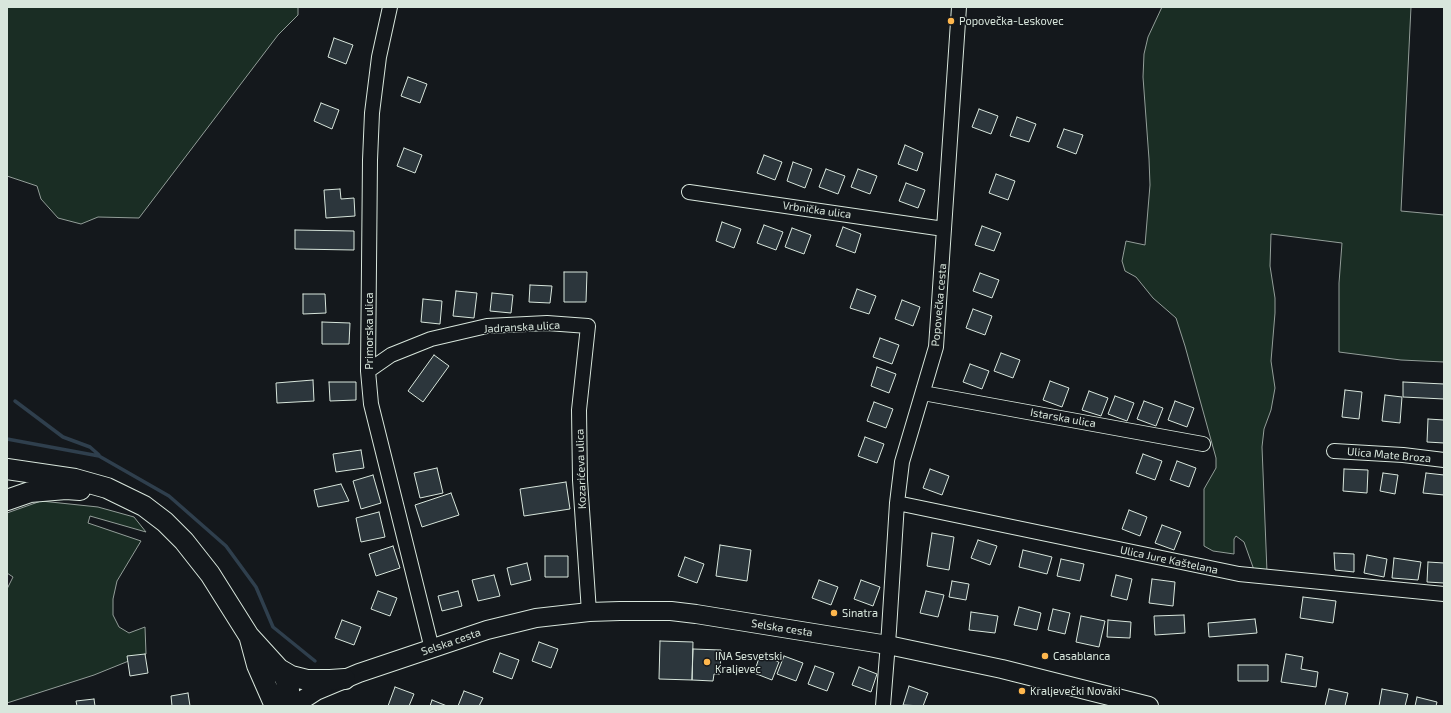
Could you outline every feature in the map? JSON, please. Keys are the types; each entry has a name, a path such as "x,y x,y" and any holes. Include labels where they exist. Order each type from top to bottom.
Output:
{"highway":[{"path":"7,469 52,475 92,483 107,488 144,506 154,513 184,541 210,574 249,636 285,678 290,690 289,706"},
{"path":"7,500 30,492 66,489 122,496"},
{"path":"249,636 257,665 275,706"},
{"path":"279,670 291,676 307,680 345,679"}],"main road":[{"name":"Selska cesta","path":"293,706 310,694 382,664 414,655 487,630 536,618 589,612 646,611 696,614 888,645 1002,670 1149,706"},
{"name":"Selska cesta","path":"308,706 324,701 378,676 414,655"}],"street":[{"name":"Primorska ulica","path":"390,7 378,57 372,113 370,160 368,371 372,404 432,649"},
{"name":"Popovečka cesta","path":"883,706 897,503 902,462 936,347 959,7"},
{"name":"Vrbnička ulica","path":"689,192 944,229"},
{"name":"Jadranska ulica","path":"368,371 391,355 431,339 487,326 547,323 588,326"},
{"name":"Kozarićeva ulica","path":"588,326 579,410 580,480 589,612"},
{"name":"Istarska ulica","path":"923,393 1203,444"},
{"name":"Ulica Mate Broza","path":"1334,451 1403,455 1444,460"},
{"name":"Ulica Jure Kaštelana","path":"897,503 1239,574 1444,594"}],"green space":[{"path":"7,7 298,7 298,15 278,35 139,218 98,217 81,224 58,218 41,199 37,186 7,176"},
{"path":"1162,7 1411,7 1401,211 1444,215 1444,362 1401,360 1339,352 1339,283 1342,243 1271,234 1270,266 1275,298 1275,313 1271,361 1275,388 1271,410 1264,429 1262,447 1267,572 1254,570 1244,542 1236,536 1234,539 1234,554 1213,551 1204,546 1204,489 1216,468 1216,458 1185,346 1176,318 1153,298 1136,277 1125,271 1122,261 1126,241 1145,245 1150,185 1143,77 1144,54 1148,37"},
{"path":"41,501 98,507 134,517 146,532 90,516 88,523 141,541 117,581 113,599 113,615 119,627 129,633 145,627 146,654 94,675 7,703 7,589 13,577 7,573 7,513"}],"building":[{"path":"334,38 353,45 346,64 328,57"},
{"path":"408,77 427,84 420,103 401,96"},
{"path":"321,103 339,110 332,129 314,121"},
{"path":"979,109 998,116 991,134 972,127"},
{"path":"1017,117 1036,124 1029,142 1010,136"},
{"path":"1064,129 1083,135 1076,154 1057,147"},
{"path":"905,145 923,153 917,171 898,164"},
{"path":"404,148 422,155 415,173 397,166"},
{"path":"764,155 782,162 775,180 757,173"},
{"path":"793,162 812,169 805,188 787,181"},
{"path":"826,169 845,176 838,194 819,187"},
{"path":"858,169 877,176 870,194 851,187"},
{"path":"996,174 1015,181 1008,200 989,193"},
{"path":"906,183 925,190 918,208 899,201"},
{"path":"340,189 341,199 354,198 355,216 326,218 324,190"},
{"path":"722,222 741,229 734,248 716,241"},
{"path":"764,225 783,232 776,250 757,243"},
{"path":"982,226 1001,233 994,251 975,245"},
{"path":"843,227 861,234 855,253 836,246"},
{"path":"792,228 811,235 804,254 785,247"},
{"path":"295,230 354,231 354,250 295,249"},
{"path":"564,272 587,272 586,302 564,302"},
{"path":"980,273 999,280 992,298 973,291"},
{"path":"530,285 552,286 550,303 529,302"},
{"path":"857,289 876,296 869,314 850,308"},
{"path":"456,291 477,293 474,318 453,316"},
{"path":"492,293 513,295 511,313 490,311"},
{"path":"303,294 325,294 326,313 303,314"},
{"path":"423,299 442,301 440,324 421,322"},
{"path":"902,300 920,307 913,326 895,319"},
{"path":"973,309 992,316 985,335 966,328"},
{"path":"322,322 350,323 349,344 322,344"},
{"path":"880,338 899,345 892,364 873,357"},
{"path":"1001,353 1020,360 1013,378 994,371"},
{"path":"434,355 449,366 423,402 408,391"},
{"path":"970,364 989,371 982,389 963,382"},
{"path":"877,367 896,374 889,393 871,386"},
{"path":"313,380 314,401 277,403 276,383"},
{"path":"1050,381 1069,388 1062,407 1043,400"},
{"path":"329,382 356,382 356,400 330,401"},
{"path":"1403,382 1444,384 1444,399 1403,397"},
{"path":"1345,390 1362,392 1359,419 1342,417"},
{"path":"1089,391 1108,398 1101,416 1082,410"},
{"path":"1385,395 1402,397 1400,423 1382,421"},
{"path":"1115,396 1134,403 1127,421 1108,414"},
{"path":"1144,401 1163,408 1156,426 1137,419"},
{"path":"1175,401 1194,408 1187,427 1168,420"},
{"path":"874,402 893,409 886,428 867,421"},
{"path":"1428,419 1444,420 1444,443 1427,442"},
{"path":"865,437 884,444 877,463 858,456"},
{"path":"361,450 364,468 336,472 333,454"},
{"path":"1143,454 1162,461 1155,480 1136,473"},
{"path":"1177,461 1196,468 1189,487 1170,480"},
{"path":"437,468 443,493 420,498 414,473"},
{"path":"930,469 949,476 942,495 923,488"},
{"path":"1344,469 1368,470 1367,493 1343,491"},
{"path":"1383,473 1398,475 1395,494 1380,491"},
{"path":"1426,473 1444,475 1444,495 1423,493"},
{"path":"373,475 381,503 361,509 353,481"},
{"path":"566,482 570,509 524,516 520,489"},
{"path":"341,484 349,501 318,507 314,490"},
{"path":"451,493 459,515 422,527 415,505"},
{"path":"1129,510 1147,517 1140,536 1122,529"},
{"path":"379,512 385,537 361,542 356,518"},
{"path":"1162,525 1181,532 1174,550 1155,543"},
{"path":"932,533 954,537 949,570 927,566"},
{"path":"978,540 997,546 990,565 971,558"},
{"path":"720,545 751,550 747,581 716,576"},
{"path":"393,546 400,568 376,576 369,554"},
{"path":"1023,550 1052,557 1047,574 1019,567"},
{"path":"1334,553 1354,554 1354,572 1335,570"},
{"path":"1367,555 1387,559 1384,577 1364,573"},
{"path":"545,556 568,556 568,577 545,577"},
{"path":"685,557 704,564 697,583 678,576"},
{"path":"1394,558 1421,562 1418,580 1392,578"},
{"path":"1061,559 1084,564 1080,581 1057,576"},
{"path":"1428,562 1444,563 1444,583 1427,582"},
{"path":"527,563 531,580 511,585 507,568"},
{"path":"494,575 500,596 478,601 472,580"},
{"path":"1116,575 1132,579 1127,600 1111,596"},
{"path":"1152,579 1175,582 1173,606 1149,603"},
{"path":"819,580 838,587 831,605 812,598"},
{"path":"861,580 880,587 873,606 854,599"},
{"path":"952,581 969,584 966,600 949,597"},
{"path":"378,591 397,598 390,616 371,609"},
{"path":"458,591 462,606 442,611 438,596"},
{"path":"926,591 944,595 938,617 920,613"},
{"path":"1303,597 1336,601 1333,623 1300,618"},
{"path":"1019,607 1041,613 1037,630 1014,625"},
{"path":"1053,609 1070,613 1065,634 1048,630"},
{"path":"971,612 998,616 995,633 969,630"},
{"path":"1184,615 1185,633 1155,635 1154,616"},
{"path":"1081,616 1105,621 1099,647 1076,642"},
{"path":"1255,619 1257,633 1209,637 1208,623"},
{"path":"342,620 361,627 354,645 335,638"},
{"path":"1108,620 1131,622 1130,638 1107,637"},
{"path":"660,641 693,642 692,680 659,679"},
{"path":"539,642 558,649 551,668 532,661"},
{"name":"INA Sesvetski Kraljevec","path":"693,649 721,650 720,674 714,674 713,681 692,680"},
{"path":"500,653 519,660 512,679 493,672"},
{"path":"145,654 148,673 130,676 127,656"},
{"path":"1286,654 1303,657 1301,669 1318,672 1316,687 1281,682"},
{"path":"760,655 779,662 772,680 754,673"},
{"path":"784,656 803,663 796,681 777,674"},
{"path":"1238,665 1268,665 1268,681 1238,681"},
{"path":"815,666 834,673 827,691 808,684"},
{"path":"859,667 877,674 871,692 852,685"},
{"path":"909,686 928,693 923,706 903,705"},
{"path":"395,687 414,694 409,706 388,706"},
{"path":"1329,689 1348,693 1345,706 1325,706"},
{"path":"1382,689 1408,694 1405,706 1379,706"},
{"path":"464,691 483,698 479,706 458,706"},
{"path":"188,693 190,706 172,706 171,696"},
{"path":"1417,697 1437,702 1436,706 1415,706"},
{"path":"94,699 95,706 77,706 76,701"},
{"path":"432,700 447,706 430,706"}],"waterway":[{"path":"15,401 63,437 90,447 99,455"},
{"path":"7,439 99,456 169,496 226,546 256,587 273,627 315,661"}],"place":[{"name":"Popovečka-Leskovec","path":"951,21"},
{"name":"Sinatra","path":"834,613"},
{"name":"Casablanca","path":"1045,656"},
{"name":"INA Sesvetski Kraljevec","path":"707,662"},
{"name":"Kraljevečki Novaki","path":"1022,691"}]}
